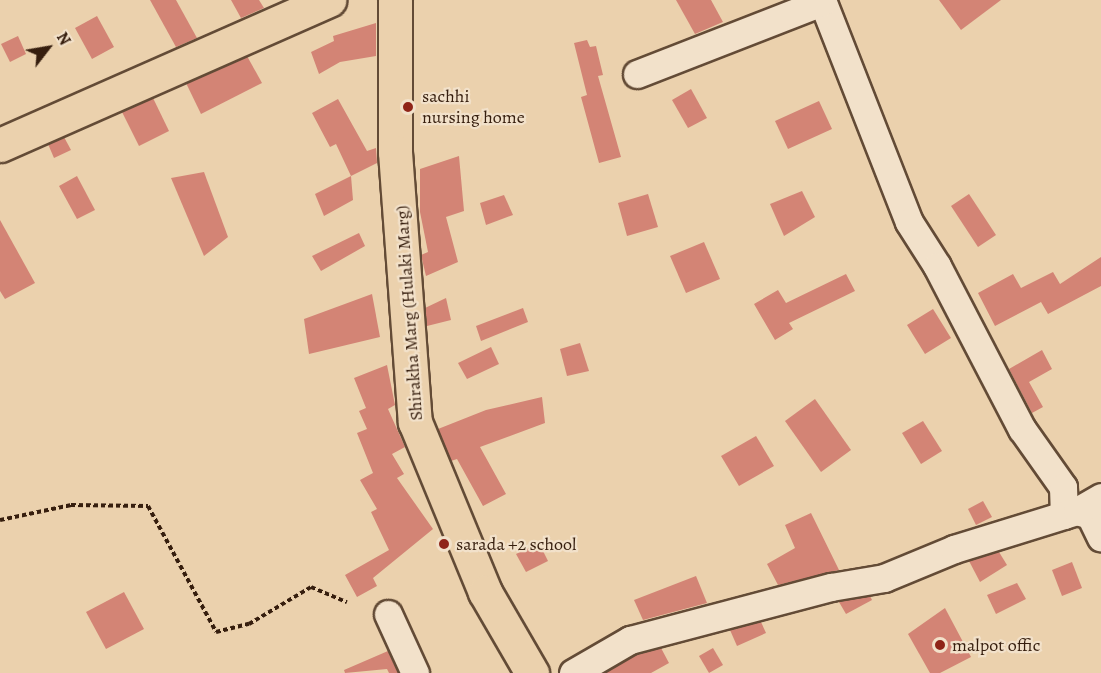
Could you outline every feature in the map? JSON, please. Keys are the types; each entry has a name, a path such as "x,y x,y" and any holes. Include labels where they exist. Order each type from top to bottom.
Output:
{"main road":[{"path":"0,146 329,0"},
{"name":"Shirakha Marg (Hulaki Marg)","path":"395,0 395,152 415,422 486,592 532,673"}],"street":[{"path":"637,74 822,1 909,222 937,266 1022,429 1063,487 1070,513"},
{"path":"573,673 630,640 831,587 884,578 954,549 1070,513 1101,497"},
{"path":"1070,513 1090,515 1101,538"},
{"path":"387,614 415,673"}],"path":[{"path":"0,520 71,505 148,506 216,632 249,624 311,587 347,602"}],"building":[{"path":"150,0 176,0 197,38 176,47"},
{"path":"231,0 259,0 264,8 241,18"},
{"path":"676,0 711,0 723,22 695,34"},
{"path":"939,0 1001,0 961,30"},
{"path":"97,16 114,47 92,59 75,28"},
{"path":"376,23 376,56 340,62 319,74 311,52 334,41 333,36"},
{"path":"18,36 26,54 10,62 1,44"},
{"path":"587,40 590,47 596,46 603,75 598,76 621,157 599,163 581,97 587,95 574,43"},
{"path":"247,56 262,83 201,114 186,83"},
{"path":"691,89 707,118 688,128 672,100"},
{"path":"153,98 169,131 139,146 122,112"},
{"path":"338,99 367,151 376,148 377,163 351,176 336,144 330,147 312,113"},
{"path":"819,101 832,129 788,149 775,121"},
{"path":"64,137 71,150 54,158 48,144"},
{"path":"459,156 464,211 446,217 458,262 426,276 421,255 428,252 420,212 420,169"},
{"path":"204,172 228,237 204,256 171,178"},
{"path":"77,176 95,210 77,219 59,186"},
{"path":"351,176 353,200 324,216 315,194"},
{"path":"802,191 815,217 784,236 770,204"},
{"path":"648,194 658,227 627,236 618,203"},
{"path":"969,194 996,235 978,247 951,206"},
{"path":"504,195 513,215 486,225 480,203"},
{"path":"0,220 35,283 5,299 0,291"},
{"path":"359,233 365,246 321,271 312,256"},
{"path":"704,242 720,279 686,293 670,256"},
{"path":"1101,257 1101,286 1048,314 1041,302 995,326 978,293 1013,274 1021,288 1053,272 1060,284"},
{"path":"846,274 855,291 789,323 793,329 775,340 754,304 778,290 786,303"},
{"path":"372,294 380,337 309,354 304,319"},
{"path":"446,298 451,320 427,326 425,308"},
{"path":"523,308 528,322 481,341 476,326"},
{"path":"933,309 951,338 925,354 907,325"},
{"path":"580,343 589,371 567,376 560,349"},
{"path":"491,347 499,364 467,379 458,363"},
{"path":"1042,350 1052,369 1029,382 1043,407 1032,413 1009,369"},
{"path":"387,365 395,405 388,409 405,447 392,454 404,474 397,478 433,529 373,578 377,586 357,597 345,575 389,550 371,512 377,509 360,480 373,473 357,433 367,429 359,411 366,408 354,378"},
{"path":"542,397 545,423 480,447 506,494 483,506 457,459 451,461 438,429 486,410"},
{"path":"815,399 851,450 821,472 785,421"},
{"path":"923,421 942,451 921,464 902,433"},
{"path":"756,436 774,466 739,486 721,456"},
{"path":"983,501 992,517 976,525 968,509"},
{"path":"811,513 839,570 778,585 767,564 795,548 785,525"},
{"path":"539,543 548,561 526,572 516,554"},
{"path":"999,552 1007,565 980,582 969,561"},
{"path":"1072,562 1082,588 1062,596 1052,570"},
{"path":"696,576 707,603 643,620 634,600"},
{"path":"1017,583 1026,599 996,614 987,595"},
{"path":"124,592 144,629 106,649 86,612"},
{"path":"870,596 872,600 846,614 839,602"},
{"name":"malpot offic","path":"945,608 971,657 940,673 930,673 908,634"},
{"path":"761,622 766,633 737,646 730,630"},
{"path":"661,648 669,663 651,673 604,673 636,655"},
{"path":"713,648 723,665 709,673 699,656"},
{"path":"388,651 398,673 389,673 387,669 345,673 344,670"}],"place":[{"name":"sachhi nursing home","path":"408,107"},
{"name":"sarada +2 school","path":"444,544"},
{"name":"malpot offic","path":"940,645"}]}
